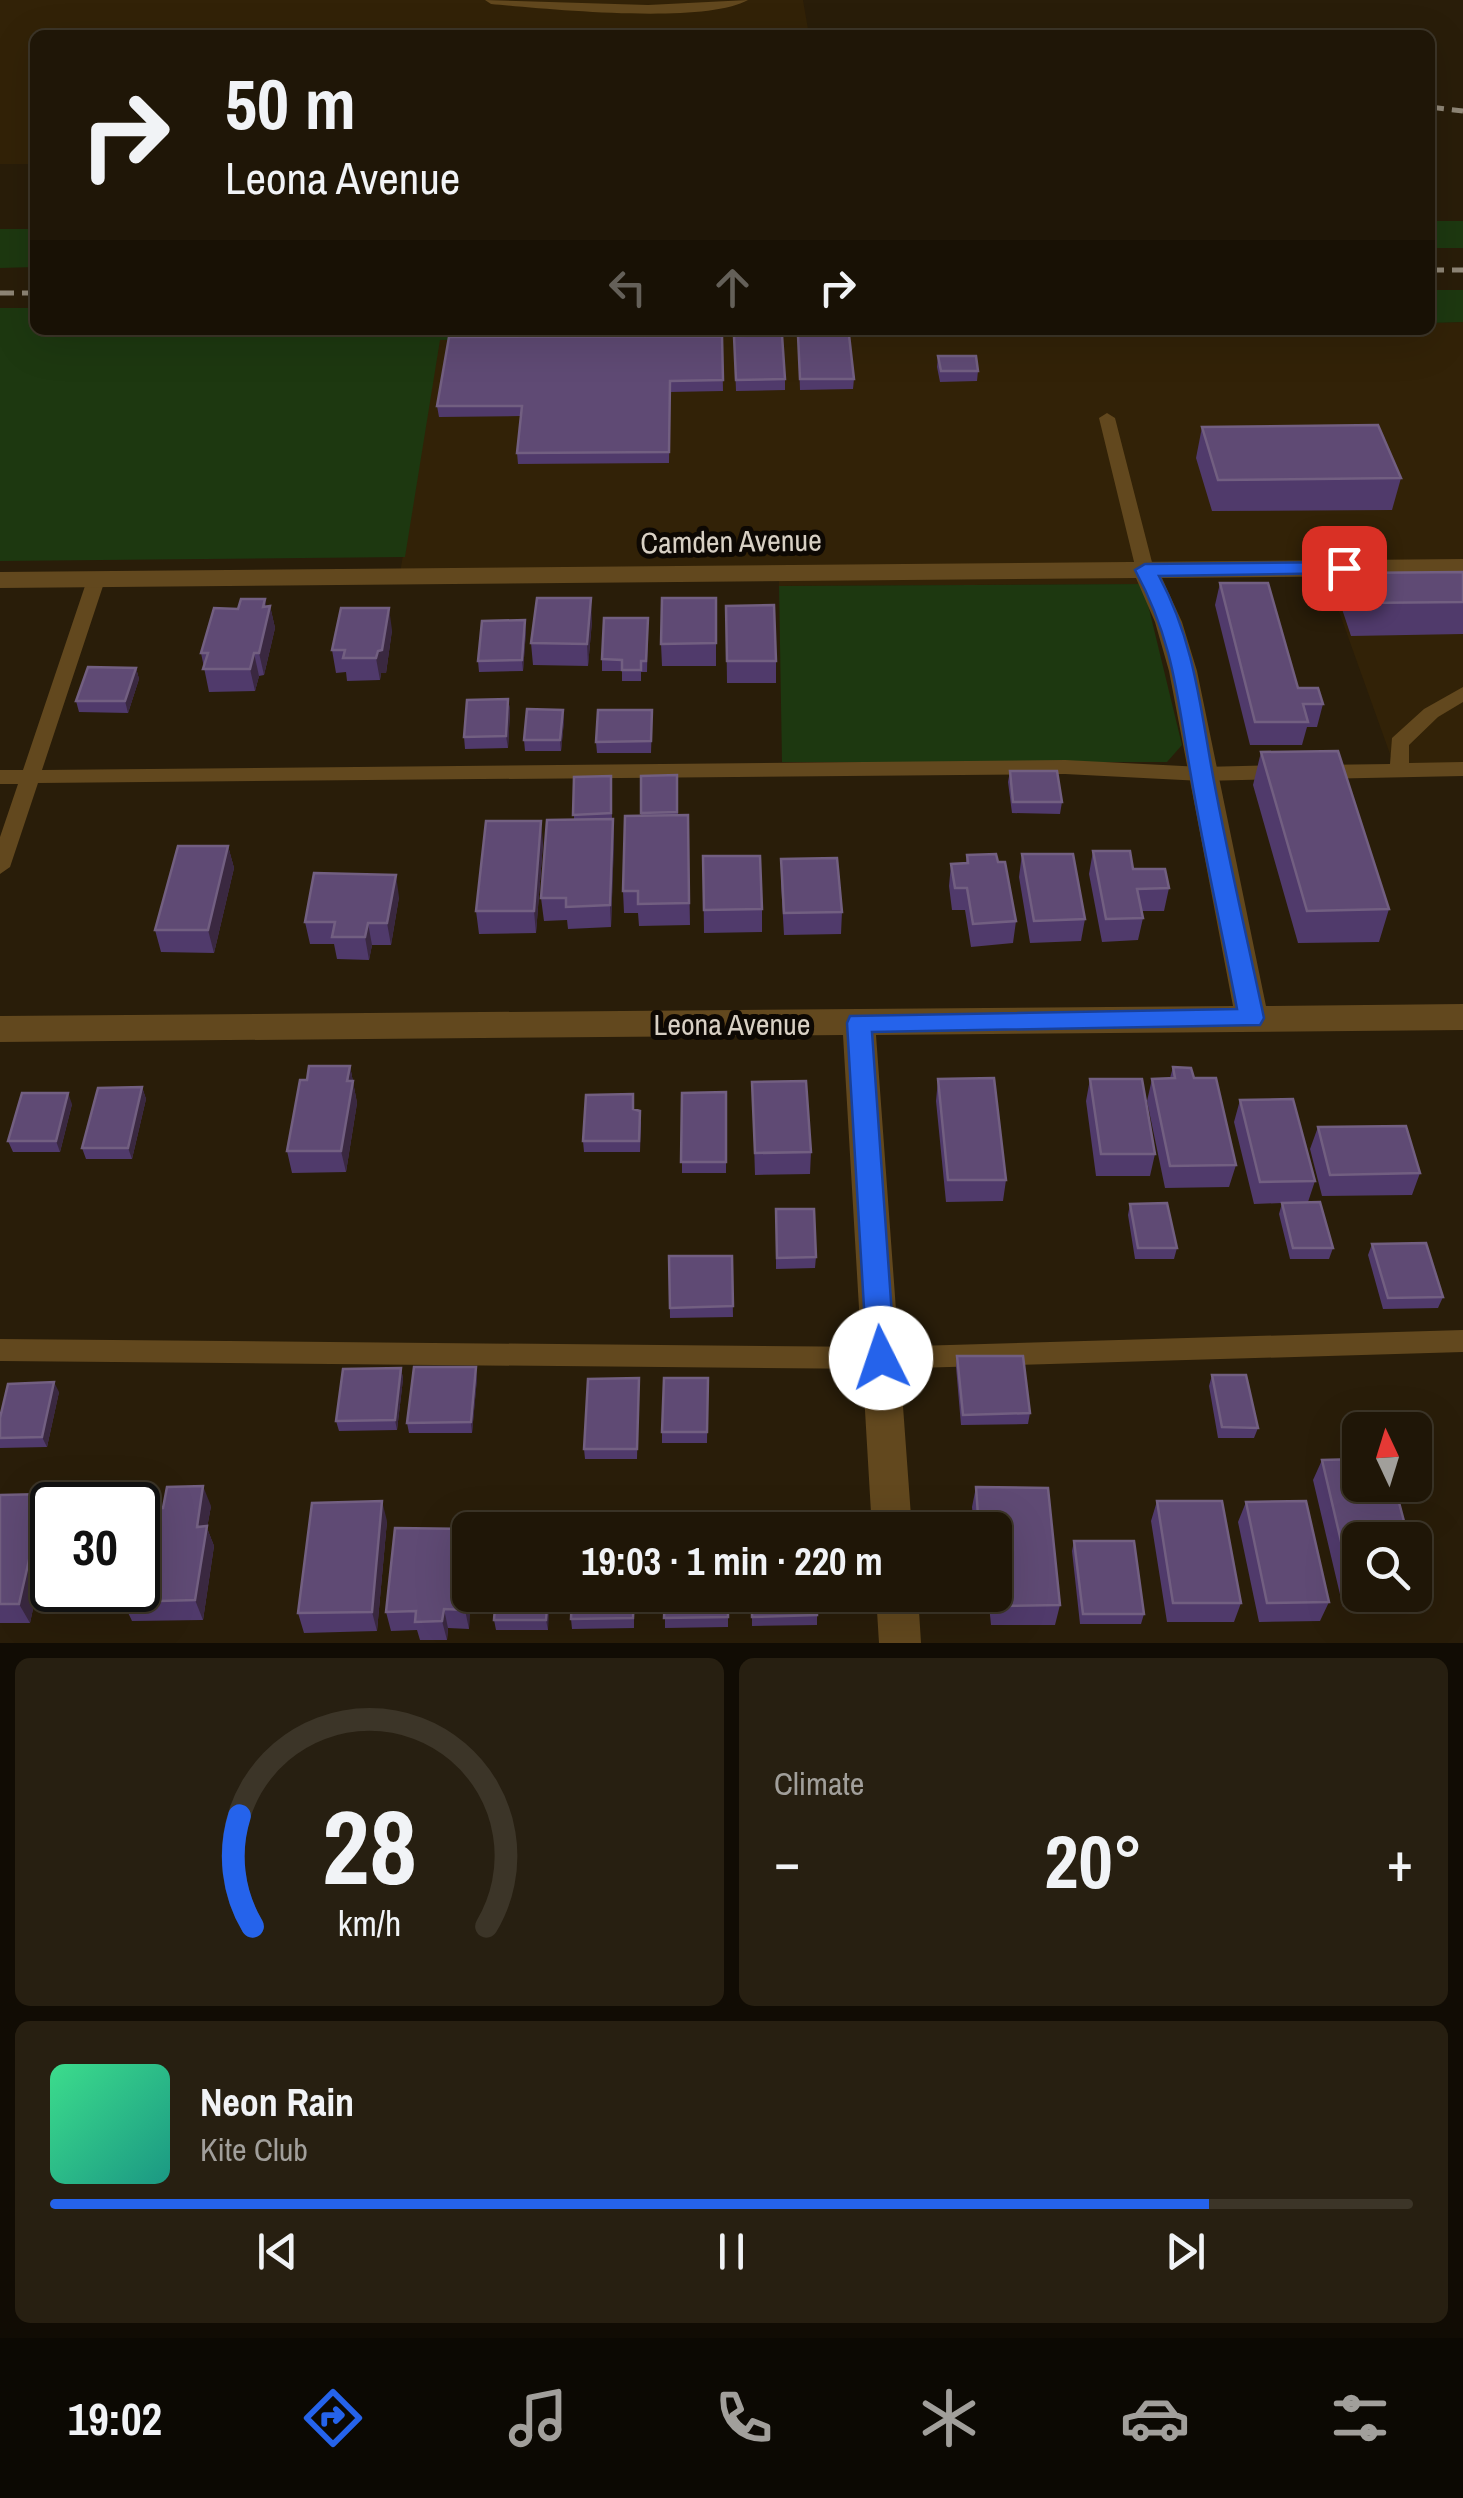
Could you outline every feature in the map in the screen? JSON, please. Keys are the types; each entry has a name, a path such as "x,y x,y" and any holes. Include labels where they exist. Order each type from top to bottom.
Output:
{"street":[{"name":"Camden Avenue","path":"0,580 1463,568"},
{"path":"1145,570 1165,606 1189,684 1202,774 1252,1018"},
{"name":"Leona Avenue","path":"1,1031 1463,1017"},
{"path":"859,1023 891,1512"},
{"path":"897,1612 900,1643"}],"lane":[{"path":"491,0 621,12 705,7 742,0"},
{"path":"1107,418 1145,570"},
{"path":"0,867 96,580"},
{"path":"1400,770 1399,743 1431,713 1463,692"},
{"path":"0,777 1065,767 1202,774 1463,769"},
{"path":"0,1350 881,1358 1463,1341"}],"shaded area":[{"path":"0,0 803,0 808,30 30,30 30,164 0,164"},
{"path":"1463,322 1463,768 1395,768 1322,564 1139,565 1143,584 779,586 779,570 400,573 439,340 734,335 1435,335 1435,323"}],"green space":[{"path":"1435,221 1463,221 1463,248 1435,248"},
{"path":"0,229 30,229 30,267 0,268"},
{"path":"1435,290 1463,290 1463,322 1435,323"},
{"path":"0,308 30,308 30,335 734,335 440,340 405,557 0,561"},
{"path":"1143,584 1182,745 1167,762 782,762 779,586"}],"building":[{"path":"782,335 785,379 736,380 734,336"},
{"path":"798,335 849,335 854,379 800,379"},
{"path":"722,336 723,380 670,381 669,452 517,453 522,406 437,406 449,337"},
{"path":"938,356 976,356 978,371 941,371"},
{"path":"1378,425 1401,478 1218,480 1202,427"},
{"path":"1463,572 1463,602 1360,603 1350,573"},
{"path":"1220,583 1268,583 1298,688 1318,688 1323,704 1303,704 1308,722 1255,722"},
{"path":"537,598 591,598 587,644 531,643"},
{"path":"662,598 716,598 716,643 661,644"},
{"path":"241,599 265,599 263,607 270,606 259,653 254,653 250,669 203,669 208,653 201,653 214,608 238,609"},
{"path":"774,605 776,661 727,661 726,606"},
{"path":"341,608 389,608 382,650 376,658 343,658 345,650 332,650"},
{"path":"604,618 648,618 646,661 641,661 641,670 622,670 622,660 602,659"},
{"path":"525,620 522,660 478,661 482,621"},
{"path":"88,667 136,668 125,701 76,701"},
{"path":"508,699 506,736 464,737 467,700"},
{"path":"527,709 563,710 560,740 524,740"},
{"path":"598,710 652,710 651,741 596,742"},
{"path":"1338,751 1389,909 1307,911 1261,752"},
{"path":"1010,771 1057,771 1062,802 1013,802"},
{"path":"677,775 677,812 641,813 641,776"},
{"path":"611,776 611,813 573,815 574,777"},
{"path":"688,815 689,903 638,904 638,891 623,891 625,816"},
{"path":"613,819 610,905 566,907 566,898 541,898 547,820"},
{"path":"486,821 541,821 534,911 476,911"},
{"path":"178,846 228,846 208,930 155,930"},
{"path":"1093,851 1130,851 1133,869 1165,869 1169,888 1137,889 1143,918 1106,919"},
{"path":"996,854 998,862 1005,862 1016,921 973,924 967,888 955,888 951,864 968,863 967,855"},
{"path":"1022,854 1073,854 1085,919 1034,921"},
{"path":"703,856 760,856 762,909 704,910"},
{"path":"837,858 842,912 784,913 781,859"},
{"path":"314,873 396,875 387,923 368,923 365,937 332,937 335,922 305,922"},
{"path":"309,1066 350,1066 347,1081 353,1081 341,1151 287,1151 300,1080 307,1080"},
{"path":"1173,1067 1191,1068 1194,1078 1216,1078 1236,1165 1170,1166 1152,1079 1175,1078"},
{"path":"994,1078 1006,1180 948,1180 938,1079"},
{"path":"1090,1079 1142,1079 1155,1154 1101,1154"},
{"path":"806,1081 811,1152 755,1153 752,1082"},
{"path":"142,1087 128,1148 82,1148 98,1088"},
{"path":"726,1092 726,1162 681,1162 682,1093"},
{"path":"22,1093 68,1093 56,1141 8,1141"},
{"path":"633,1094 633,1109 640,1111 639,1141 583,1141 586,1095"},
{"path":"1293,1099 1315,1181 1260,1182 1240,1100"},
{"path":"1406,1126 1420,1173 1330,1175 1318,1127"},
{"path":"1320,1202 1333,1248 1293,1248 1282,1203"},
{"path":"1167,1203 1177,1248 1138,1248 1130,1204"},
{"path":"776,1209 814,1209 816,1257 777,1258"},
{"path":"1426,1243 1443,1297 1388,1298 1372,1244"},
{"path":"669,1256 732,1256 733,1306 670,1308"},
{"path":"957,1356 1023,1356 1030,1413 963,1415"},
{"path":"414,1367 476,1367 471,1422 407,1423"},
{"path":"401,1368 395,1420 336,1421 343,1369"},
{"path":"1212,1375 1246,1375 1258,1428 1222,1427"},
{"path":"639,1378 637,1449 584,1449 588,1379"},
{"path":"664,1378 708,1378 707,1432 662,1432"},
{"path":"54,1382 42,1437 0,1438 8,1384"},
{"path":"1342,1459 1342,1502 1399,1502 1404,1522 1342,1522 1342,1545 1322,1460"},
{"path":"203,1486 197,1527 207,1526 195,1600 160,1601 160,1508 167,1487"},
{"path":"976,1487 1048,1488 1060,1605 1012,1606 1012,1512 978,1512"},
{"path":"30,1494 30,1556 19,1604 0,1604 0,1495"},
{"path":"382,1501 372,1612 298,1613 312,1503"},
{"path":"1157,1501 1222,1501 1241,1603 1173,1603"},
{"path":"1306,1501 1329,1602 1267,1603 1246,1502"},
{"path":"395,1528 452,1529 452,1609 444,1609 442,1621 415,1622 416,1611 386,1612"},
{"path":"1074,1541 1134,1541 1144,1614 1083,1614"},
{"path":"495,1612 547,1612 546,1620 494,1620"},
{"path":"571,1612 633,1612 633,1618 571,1619"},
{"path":"664,1612 728,1612 728,1617 664,1618"},
{"path":"752,1612 817,1612 817,1615 752,1617"}],"railway":[{"path":"1435,108 1463,111"},
{"path":"1435,270 1463,270"},
{"path":"0,293 30,293"}],"route":[{"path":"881,1358 859,1023 1252,1018 1202,774 1189,684 1165,606 1145,570 1344,568"}]}
